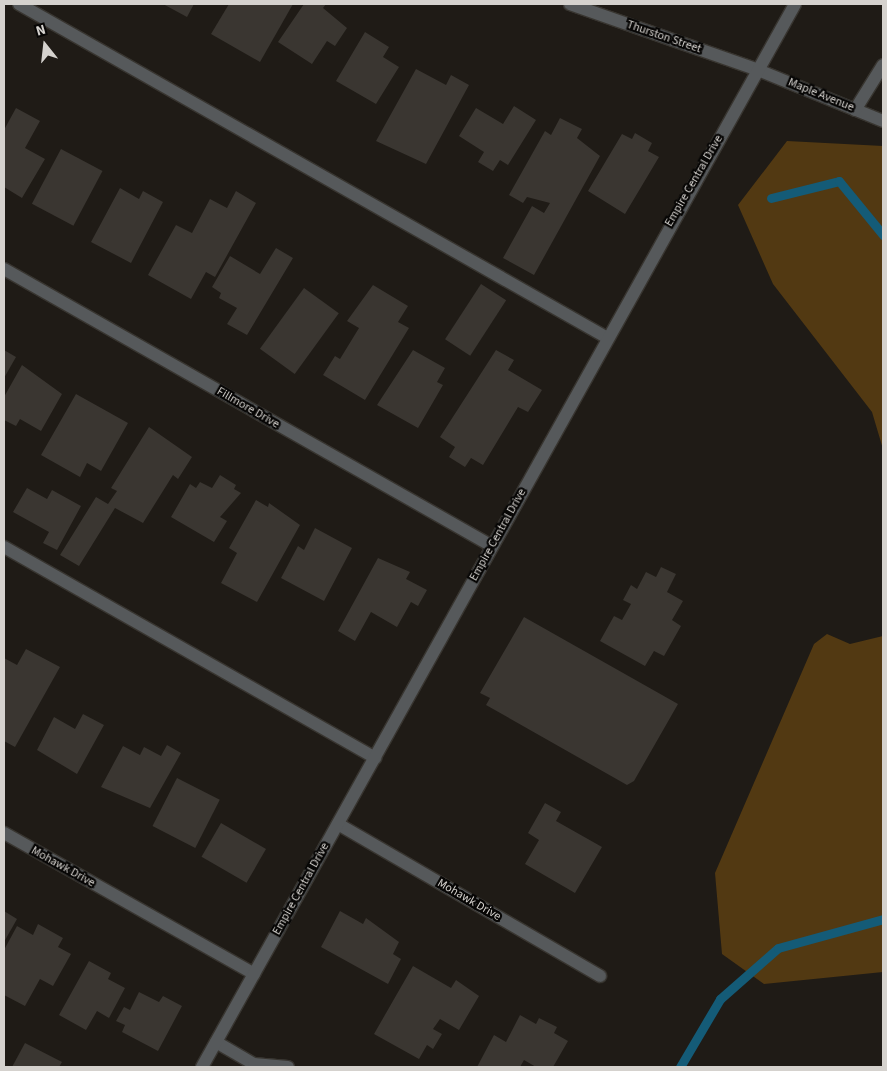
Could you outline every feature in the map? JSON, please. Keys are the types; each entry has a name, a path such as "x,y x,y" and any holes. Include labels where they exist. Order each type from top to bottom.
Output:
{"street":[{"path":"18,4 606,337"},
{"name":"Thurston Street","path":"570,4 758,70"},
{"name":"Empire Central Drive","path":"202,1067 375,758 606,337 795,4"},
{"path":"855,110 883,65"},
{"name":"Maple Avenue","path":"758,70 883,121"},
{"name":"Fillmore Drive","path":"4,269 492,546"},
{"path":"4,547 375,758"},
{"name":"Mohawk Drive","path":"338,824 600,976"},
{"name":"Mohawk Drive","path":"4,833 254,974"},
{"path":"216,1042 254,1064 288,1067"}],"shaded area":[{"path":"787,141 883,146 883,449 872,412 773,284 738,205"},
{"path":"827,634 850,644 883,636 883,972 764,984 722,954 715,873 814,644"}],"building":[{"path":"163,4 194,4 187,17"},
{"path":"229,4 293,4 260,62 211,34"},
{"path":"304,4 326,4 323,8 347,28 335,46 327,41 312,64 278,42"},
{"path":"365,32 389,47 383,57 399,67 376,104 336,81"},
{"path":"416,69 446,85 451,75 469,85 426,164 376,141"},
{"path":"514,106 536,120 508,165 500,160 493,171 478,162 484,152 459,136 476,108 503,124"},
{"path":"16,108 40,121 25,148 45,159 22,198 4,187 4,130"},
{"path":"560,118 582,129 577,138 600,156 534,275 503,258 532,206 544,213 550,203 527,197 523,203 509,195 545,131 551,135"},
{"path":"635,133 652,143 648,151 659,157 625,214 588,191 622,134 632,139"},
{"path":"61,149 102,171 73,226 32,204"},
{"path":"120,188 139,199 143,191 163,202 131,263 91,242"},
{"path":"236,191 256,203 215,277 206,272 191,299 148,275 176,225 192,233 210,199 227,208"},
{"path":"276,248 293,258 247,335 227,324 237,308 219,298 221,293 212,287 230,256 260,274"},
{"path":"481,284 506,300 470,356 445,339"},
{"path":"373,285 408,306 398,322 409,328 365,400 323,375 335,356 340,359 359,328 347,321"},
{"path":"304,288 339,313 295,374 260,349"},
{"path":"4,350 16,357 4,378"},
{"path":"413,350 445,368 437,382 443,385 418,428 377,405"},
{"path":"496,350 514,360 508,370 542,390 528,412 518,407 483,465 471,458 465,467 449,457 455,447 440,437"},
{"path":"22,365 62,394 41,431 20,419 16,426 4,420 4,397"},
{"path":"76,394 128,423 101,471 87,463 80,477 41,455"},
{"path":"149,427 192,457 178,479 173,475 143,523 115,508 79,566 60,555 96,497 108,504 117,491 111,488"},
{"path":"220,475 236,485 234,489 241,493 220,517 227,521 214,542 171,517 190,484 196,488 200,482 212,488"},
{"path":"27,488 47,499 52,490 81,506 57,550 43,543 49,532 13,512"},
{"path":"256,500 268,507 269,503 300,525 257,602 221,583 237,553 229,548"},
{"path":"315,528 352,548 324,601 281,578 298,546 304,550"},
{"path":"378,558 410,572 406,579 427,590 418,606 411,602 397,627 371,612 355,641 338,631"},
{"path":"661,567 676,574 667,592 683,601 672,620 681,626 664,656 654,651 645,666 600,641 614,616 622,620 631,604 623,600 631,585 637,589 646,572 656,577"},
{"path":"524,617 678,704 634,781 627,785 486,705 490,698 480,693"},
{"path":"26,649 60,667 15,747 4,741 4,658 17,665"},
{"path":"83,714 104,725 77,774 37,750 54,717 75,729"},
{"path":"167,745 181,753 150,808 101,787 123,746 140,755 144,747 161,756"},
{"path":"177,778 220,800 195,848 152,826"},
{"path":"545,803 561,812 556,821 602,847 575,893 525,864 539,840 528,833"},
{"path":"221,823 266,849 247,883 202,857"},
{"path":"4,911 17,919 4,942"},
{"path":"340,911 363,924 366,918 399,942 393,954 401,959 388,984 321,947"},
{"path":"38,924 63,938 58,947 71,954 53,986 40,979 25,1006 4,995 4,950 17,926 33,935"},
{"path":"89,961 111,973 108,979 125,988 109,1018 97,1011 86,1030 59,1015"},
{"path":"413,966 451,988 456,980 479,996 459,1030 440,1019 433,1029 442,1034 433,1049 427,1045 419,1059 374,1034"},
{"path":"139,992 159,1002 163,996 182,1006 158,1051 122,1032 125,1025 116,1021 124,1007 130,1010"},
{"path":"520,1015 536,1024 539,1018 557,1027 554,1033 568,1041 553,1067 536,1067 524,1060 520,1067 477,1067 494,1035 506,1042"},
{"path":"25,1043 62,1062 59,1067 12,1067"}],"waterway":[{"path":"771,198 839,181 883,235"},
{"path":"680,1067 720,999 778,948 883,919"}]}
